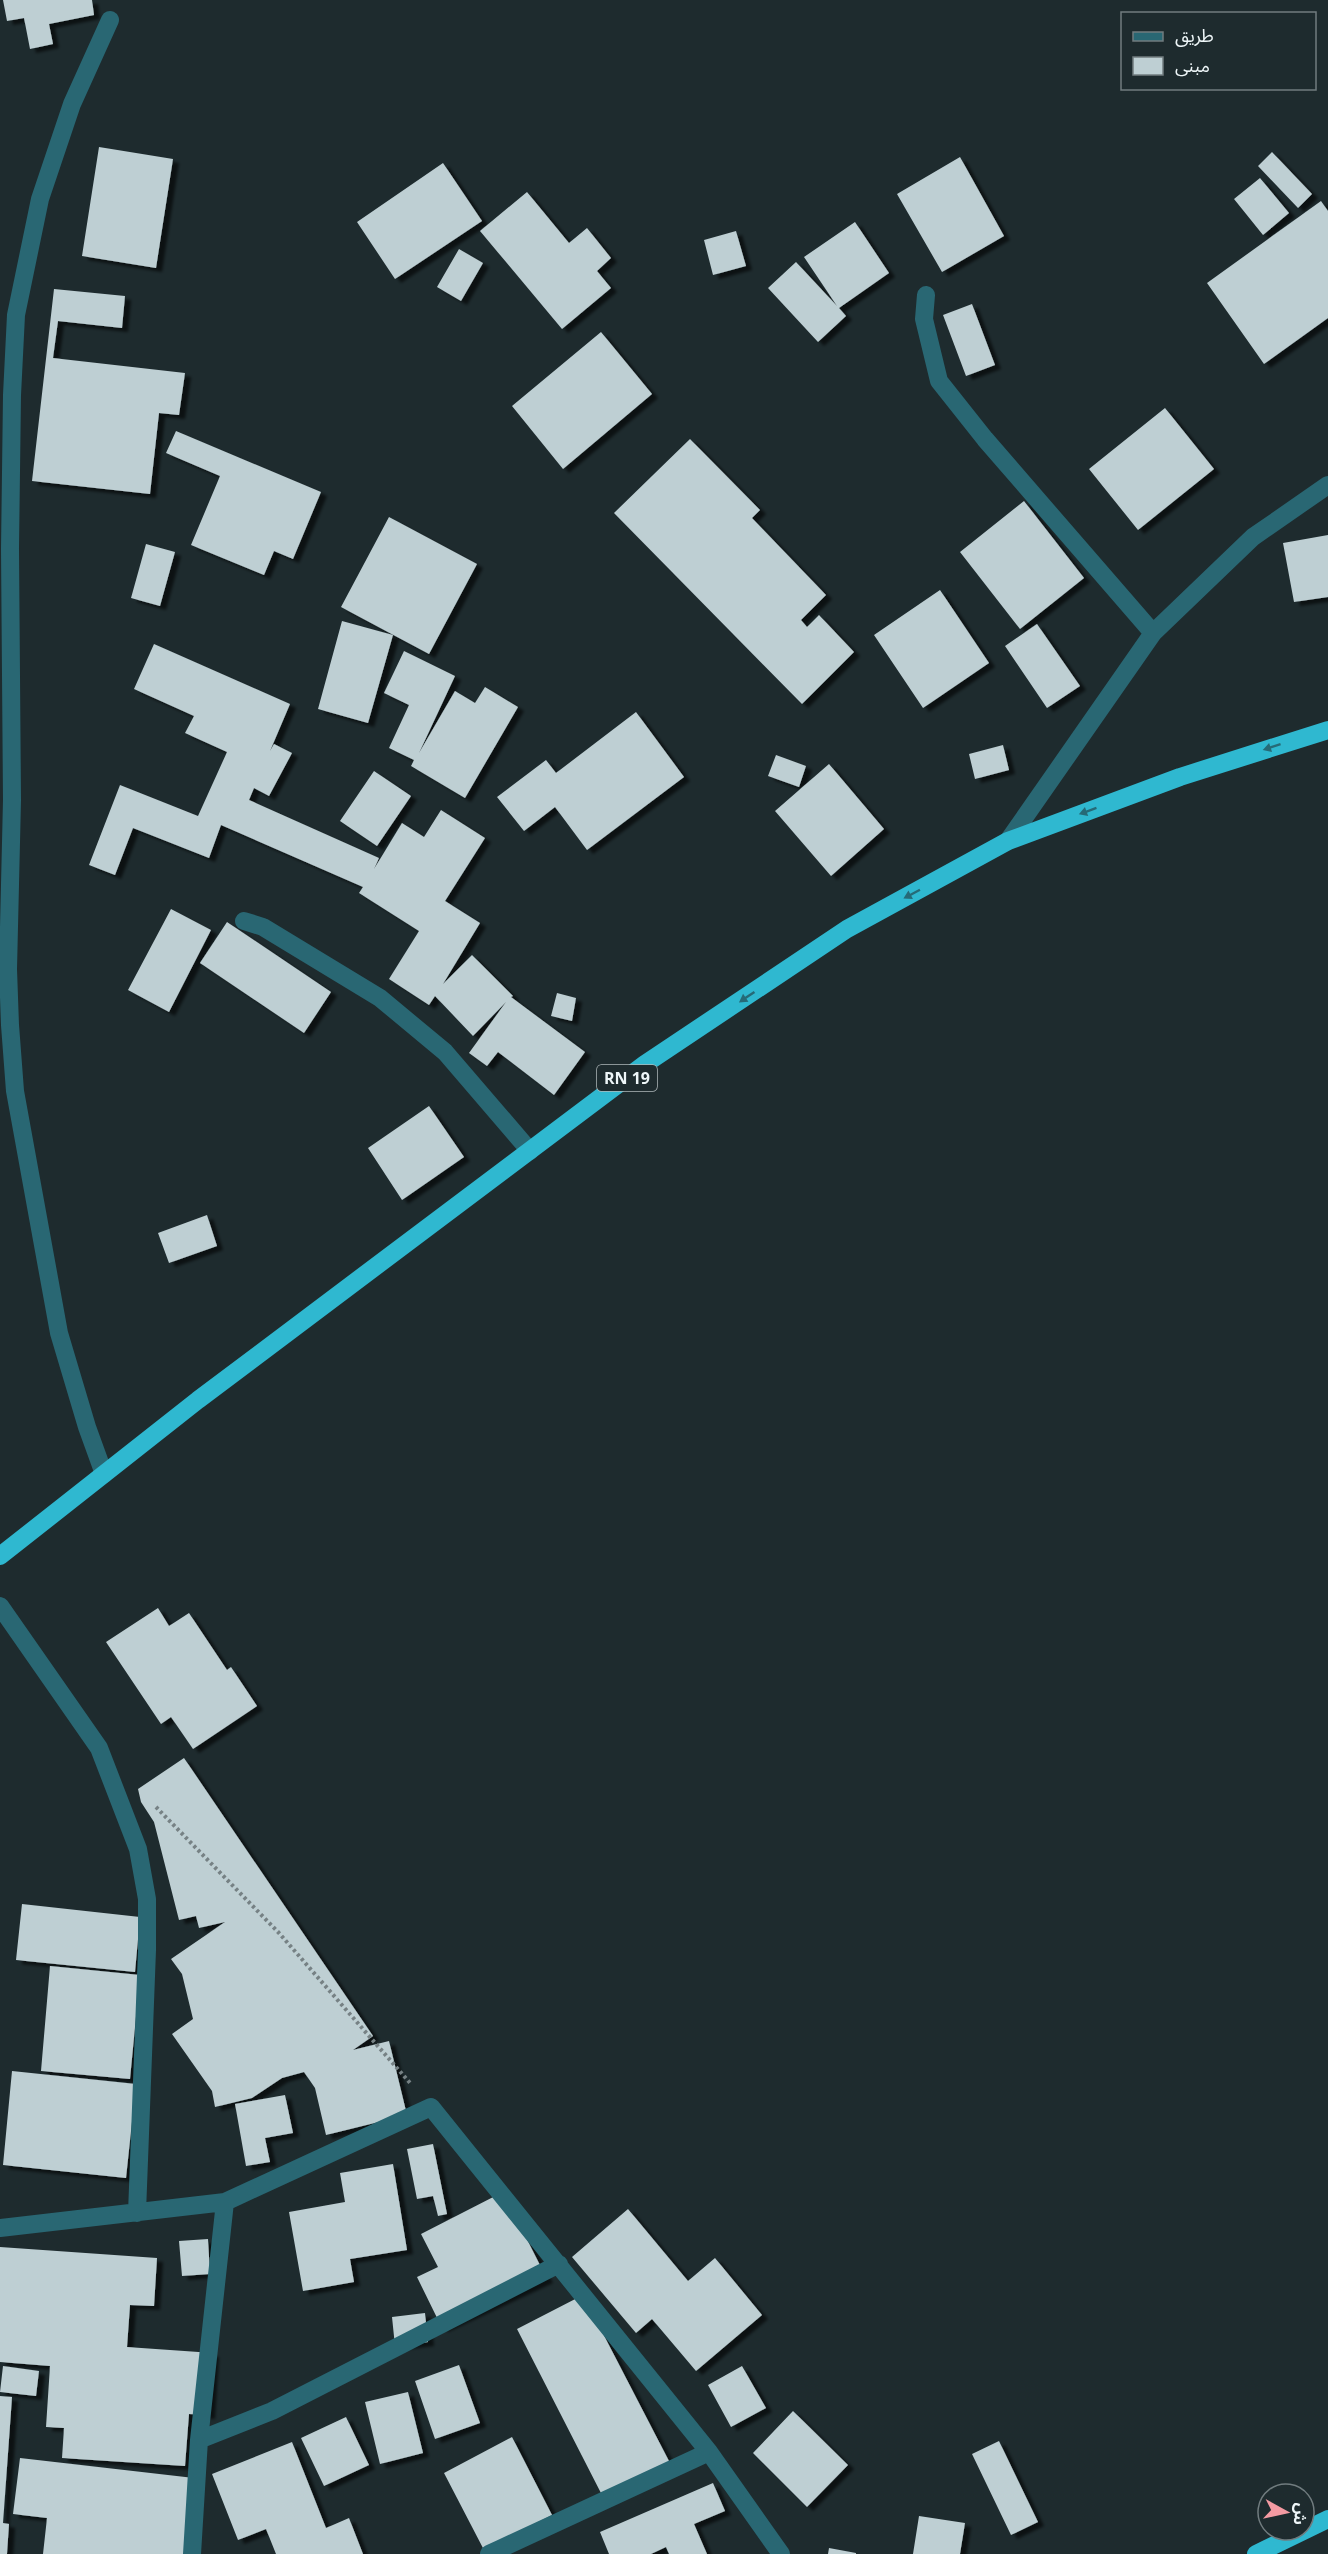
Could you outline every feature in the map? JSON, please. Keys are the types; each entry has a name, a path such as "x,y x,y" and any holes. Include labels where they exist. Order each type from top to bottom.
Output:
{"highway":[{"name":"RN 19","path":"0,1556 198,1400 645,1064 847,929 1008,842 1180,777 1328,730"},
{"path":"1256,2554 1328,2519"}],"street":[{"path":"104,1474 87,1428 59,1333 15,1091 8,969 12,800 10,549 12,395 16,315 40,199 72,104 110,20"},
{"path":"926,295 924,319 939,381 985,439 1153,633"},
{"path":"1008,842 1153,633 1253,537 1328,485"},
{"path":"244,921 263,927 380,998 445,1052 530,1151"},
{"path":"0,1606 99,1748 138,1849 147,1899 147,1950 137,2213"},
{"path":"0,2228 225,2202 431,2107 709,2452 781,2554"},
{"path":"192,2554 199,2440 225,2202"},
{"path":"199,2440 272,2411 559,2264"},
{"path":"489,2554 709,2452"}],"path":[{"path":"148,1798 279,1933 431,2107"}],"building":[{"path":"3,0 92,0 94,15 49,24 53,44 30,49 24,18 7,21"},
{"path":"99,147 173,159 156,268 82,256"},
{"path":"1272,152 1312,194 1298,208 1258,166"},
{"path":"960,157 1004,236 942,272 897,194"},
{"path":"443,163 482,221 395,279 357,222"},
{"path":"1260,178 1289,213 1263,235 1234,199"},
{"path":"527,192 569,243 587,228 611,258 597,271 611,288 562,329 480,231"},
{"path":"1321,201 1328,211 1328,318 1264,364 1207,283"},
{"path":"855,222 889,273 839,308 846,316 818,342 768,288 796,262 837,306 804,257"},
{"path":"736,231 746,266 713,275 704,240"},
{"path":"459,249 483,263 461,301 437,287"},
{"path":"54,289 125,296 122,328 58,321 53,358 185,373 179,415 159,413 150,494 32,481"},
{"path":"972,304 995,365 966,376 943,315"},
{"path":"601,332 652,394 563,469 512,406"},
{"path":"1165,408 1214,469 1138,530 1089,469"},
{"path":"176,431 321,492 293,559 274,551 264,575 191,545 220,476 166,453"},
{"path":"690,439 760,510 752,518 826,595 801,620 807,627 819,615 854,652 802,704 614,513"},
{"path":"1024,501 1084,578 1020,629 960,552"},
{"path":"389,517 477,564 429,654 341,607"},
{"path":"1328,535 1328,597 1294,602 1283,543"},
{"path":"146,544 175,552 160,606 131,598"},
{"path":"940,590 989,663 923,708 874,635"},
{"path":"342,621 393,635 368,723 318,709"},
{"path":"1037,624 1080,686 1047,708 1005,646"},
{"path":"154,644 290,704 270,751 274,744 292,753 269,796 254,788 249,800 379,858 374,869 402,823 424,837 441,810 485,838 445,901 480,923 443,984 472,955 513,996 511,997 585,1052 554,1095 498,1052 487,1066 469,1053 506,1002 473,1036 435,996 429,1005 389,979 419,931 359,893 363,887 221,825 209,858 133,828 115,875 89,865 120,785 198,816 227,752 185,733 194,716 134,689"},
{"path":"404,651 455,676 419,753 455,691 475,703 485,687 518,707 465,798 411,766 414,760 389,748 409,705 384,693"},
{"path":"636,712 684,777 587,850 555,807 524,831 497,797 546,760 556,773"},
{"path":"1003,745 1009,770 975,779 969,754"},
{"path":"776,755 806,766 799,787 768,776"},
{"path":"829,764 884,829 831,876 775,811"},
{"path":"374,771 411,796 377,846 340,821"},
{"path":"171,909 211,930 169,1012 128,990"},
{"path":"227,922 331,992 304,1033 200,963"},
{"path":"557,993 576,998 572,1021 551,1016"},
{"path":"429,1106 464,1157 402,1200 368,1148"},
{"path":"207,1215 217,1246 169,1263 158,1233"},
{"path":"158,1608 169,1626 189,1613 227,1670 231,1667 257,1706 193,1749 171,1717 161,1724 106,1642"},
{"path":"184,1758 373,2036 353,2050 389,2041 407,2115 326,2135 315,2088 304,2072 282,2078 252,2098 215,2107 212,2091 172,2034 193,2019 182,1974 171,1959 225,1922 199,1928 196,1916 179,1920 154,1822 141,1802 138,1789"},
{"path":"22,1904 140,1917 135,1972 16,1960"},
{"path":"50,1966 140,1975 130,2079 41,2071"},
{"path":"12,2071 136,2084 126,2178 3,2165"},
{"path":"285,2095 293,2133 265,2138 270,2162 246,2166 235,2104"},
{"path":"433,2144 447,2214 438,2216 433,2196 417,2199 407,2149"},
{"path":"393,2164 407,2250 350,2259 354,2282 303,2291 289,2212 345,2202 340,2173"},
{"path":"503,2192 547,2279 442,2328 417,2277 438,2267 421,2234"},
{"path":"628,2209 688,2281 715,2258 762,2315 696,2371 652,2319 636,2333 572,2257"},
{"path":"208,2239 210,2274 182,2276 179,2241"},
{"path":"0,2247 157,2258 154,2306 130,2305 127,2347 213,2353 209,2415 189,2414 185,2466 62,2458 64,2428 46,2427 50,2366 0,2362"},
{"path":"583,2295 670,2463 603,2497 517,2329"},
{"path":"425,2313 428,2342 395,2346 392,2317"},
{"path":"459,2365 480,2423 435,2439 415,2381"},
{"path":"3,2366 39,2371 36,2396 0,2392"},
{"path":"742,2366 766,2408 731,2427 708,2385"},
{"path":"408,2392 423,2453 380,2464 365,2402"},
{"path":"0,2396 12,2397 3,2523 9,2524 7,2554 0,2554"},
{"path":"793,2411 848,2465 807,2507 753,2453"},
{"path":"346,2417 369,2465 324,2486 301,2438"},
{"path":"512,2437 552,2515 484,2550 444,2473"},
{"path":"999,2441 1038,2522 1011,2535 972,2454"},
{"path":"292,2442 326,2528 349,2518 363,2554 276,2554 266,2529 238,2540 212,2474"},
{"path":"20,2458 194,2478 186,2554 43,2554 47,2518 13,2514"},
{"path":"713,2483 725,2511 694,2524 707,2554 669,2554 666,2547 651,2554 609,2554 600,2532"},
{"path":"919,2516 965,2523 960,2554 913,2554"},
{"path":"829,2548 856,2553 856,2554 828,2554"}]}
